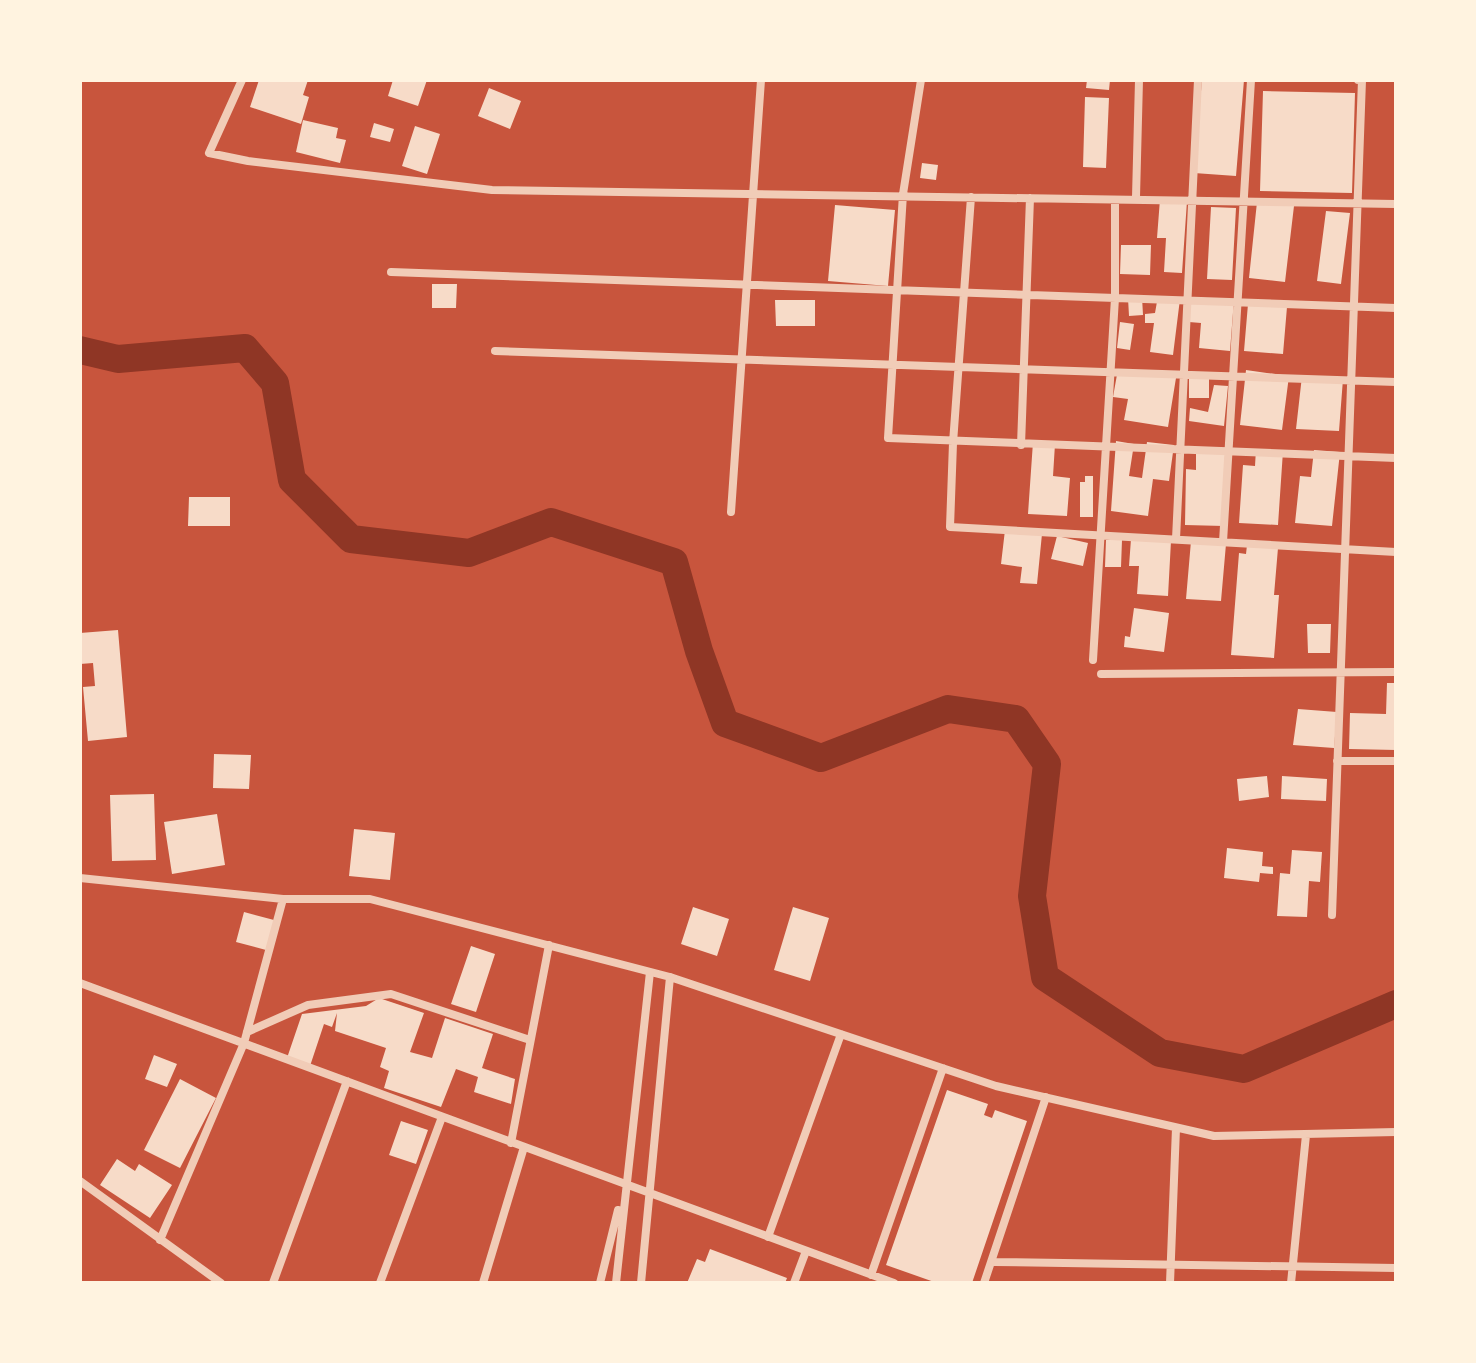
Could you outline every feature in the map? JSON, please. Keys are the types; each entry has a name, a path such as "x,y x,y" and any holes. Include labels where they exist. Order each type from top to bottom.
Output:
{"street":[{"path":"242,80 209,153 248,161 492,190 903,194 1115,200 1136,197 1396,204"},
{"path":"731,512 761,80"},
{"path":"921,80 903,194 888,438 953,443 1396,458"},
{"path":"1136,197 1139,80"},
{"path":"1176,539 1198,80"},
{"path":"1223,542 1240,302 1251,80"},
{"path":"1332,915 1362,80 1358,80"},
{"path":"971,197 950,527 1396,552"},
{"path":"1021,445 1029,295 1030,198"},
{"path":"1093,660 1115,298 1115,200"},
{"path":"391,272 1396,308"},
{"path":"495,351 1396,382"},
{"path":"1101,674 1396,672"},
{"path":"1337,761 1396,761"},
{"path":"80,878 283,899 370,899 670,977 943,1068 1046,1097 1214,1136 1394,1134"},
{"path":"160,1240 244,1043 283,899"},
{"path":"511,1143 549,945"},
{"path":"616,1283 624,1185 650,972"},
{"path":"641,1283 652,1195 670,977"},
{"path":"80,983 894,1283"},
{"path":"247,1032 308,1005 391,994 530,1040"},
{"path":"768,1237 841,1034"},
{"path":"871,1275 943,1068"},
{"path":"273,1283 347,1081"},
{"path":"984,1283 994,1262 1046,1097"},
{"path":"380,1283 442,1117"},
{"path":"1170,1283 1176,1128"},
{"path":"1291,1283 1306,1135"},
{"path":"483,1283 524,1147"},
{"path":"80,1181 221,1283"},
{"path":"600,1283 624,1185"},
{"path":"794,1283 806,1251"},
{"path":"994,1262 1172,1262 1396,1268"}],"building":[{"path":"259,80 308,80 303,95 309,97 301,124 250,107"},
{"path":"393,80 427,80 418,106 388,96"},
{"path":"1087,80 1110,80 1109,90 1086,88"},
{"path":"1202,80 1244,80 1236,176 1194,173"},
{"path":"489,88 521,101 510,129 478,116"},
{"path":"1263,91 1355,93 1352,193 1260,191"},
{"path":"1085,97 1109,98 1106,168 1083,167"},
{"path":"303,120 338,128 336,138 346,140 340,163 296,152"},
{"path":"374,123 394,129 390,142 370,137"},
{"path":"415,126 440,134 427,174 402,166"},
{"path":"922,163 938,165 936,180 920,178"},
{"path":"1160,199 1187,201 1182,273 1164,272 1166,238 1157,238"},
{"path":"1257,202 1294,206 1285,282 1249,278"},
{"path":"835,205 895,210 888,286 828,281"},
{"path":"1211,207 1236,208 1232,280 1207,279"},
{"path":"1326,211 1350,213 1341,284 1317,281"},
{"path":"1121,245 1151,245 1150,275 1120,274"},
{"path":"432,284 457,284 456,308 432,308"},
{"path":"1158,296 1180,299 1173,355 1150,352 1154,323 1145,323 1145,314 1155,313"},
{"path":"1142,297 1143,315 1129,316 1128,298"},
{"path":"1191,297 1234,300 1230,351 1199,348 1201,323 1189,322"},
{"path":"775,300 815,300 815,326 776,326"},
{"path":"1248,304 1287,307 1283,354 1244,351"},
{"path":"1120,322 1134,324 1130,350 1117,348"},
{"path":"1118,369 1176,378 1168,427 1124,420 1128,399 1113,397"},
{"path":"1246,370 1289,376 1282,430 1240,425"},
{"path":"1189,372 1209,372 1209,398 1189,398"},
{"path":"1302,376 1343,379 1339,431 1296,429"},
{"path":"1214,385 1228,386 1224,426 1189,421 1190,408 1208,412"},
{"path":"1116,441 1134,444 1129,476 1142,478 1147,442 1174,445 1169,481 1153,479 1148,516 1111,511"},
{"path":"1033,442 1055,444 1053,476 1070,478 1067,516 1028,514"},
{"path":"1196,447 1227,448 1224,526 1185,525 1186,469 1196,470"},
{"path":"1256,449 1283,451 1278,525 1239,523 1243,465 1255,466"},
{"path":"1314,450 1340,452 1332,526 1295,523 1300,476 1311,477"},
{"path":"1085,476 1093,476 1093,517 1080,517 1080,482 1085,482"},
{"path":"189,497 230,497 230,526 188,526"},
{"path":"1005,530 1042,534 1037,584 1020,583 1022,567 1001,564"},
{"path":"1057,536 1088,543 1083,566 1051,559"},
{"path":"1131,539 1171,541 1168,596 1137,594 1139,566 1129,566"},
{"path":"1106,540 1122,540 1121,567 1105,567"},
{"path":"1191,541 1226,544 1221,601 1186,599"},
{"path":"1247,545 1278,548 1274,595 1279,595 1274,658 1231,655 1239,553 1246,554"},
{"path":"1134,608 1169,613 1164,652 1124,647 1125,636 1130,637"},
{"path":"1307,624 1331,624 1330,653 1308,653"},
{"path":"118,630 127,737 88,741 83,687 95,686 93,663 80,664 80,633"},
{"path":"1387,683 1396,683 1396,750 1349,749 1350,713 1386,714"},
{"path":"1298,709 1337,712 1334,748 1293,745"},
{"path":"214,754 251,755 249,789 213,788"},
{"path":"1267,776 1269,797 1239,801 1237,779"},
{"path":"1282,776 1327,779 1326,801 1281,799"},
{"path":"154,794 156,860 112,861 110,795"},
{"path":"217,814 225,865 172,874 164,822"},
{"path":"354,829 395,833 390,880 349,876"},
{"path":"1227,848 1263,852 1262,866 1273,867 1273,874 1260,873 1259,882 1224,878"},
{"path":"1292,850 1322,852 1320,882 1309,881 1307,917 1277,916 1280,873 1290,874"},
{"path":"693,907 729,919 717,956 681,944"},
{"path":"793,907 829,918 810,981 774,970"},
{"path":"244,912 274,920 266,950 236,942"},
{"path":"471,946 495,954 476,1012 451,1004"},
{"path":"379,998 424,1013 410,1052 432,1058 445,1018 493,1034 482,1068 515,1079 511,1104 474,1092 478,1077 456,1069 441,1107 384,1088 389,1071 380,1067 386,1048 335,1031 337,1013 332,1027 324,1024 310,1066 287,1058 302,1014 366,1006"},
{"path":"154,1055 177,1064 167,1087 145,1079"},
{"path":"180,1079 216,1098 180,1168 144,1150"},
{"path":"947,1090 988,1104 984,1115 992,1118 995,1110 1027,1121 972,1283 937,1283 886,1265"},
{"path":"401,1121 428,1130 416,1164 389,1155"},
{"path":"117,1159 135,1171 139,1164 172,1185 150,1218 100,1185"},
{"path":"710,1249 787,1278 785,1283 687,1283 697,1259 705,1262"}],"waterway":[{"path":"80,350 118,359 245,348 275,383 292,480 351,539 469,553 551,522 674,562 699,651 725,723 821,758 948,709 1016,719 1047,764 1032,896 1045,977 1160,1053 1244,1069 1396,1004"}]}
